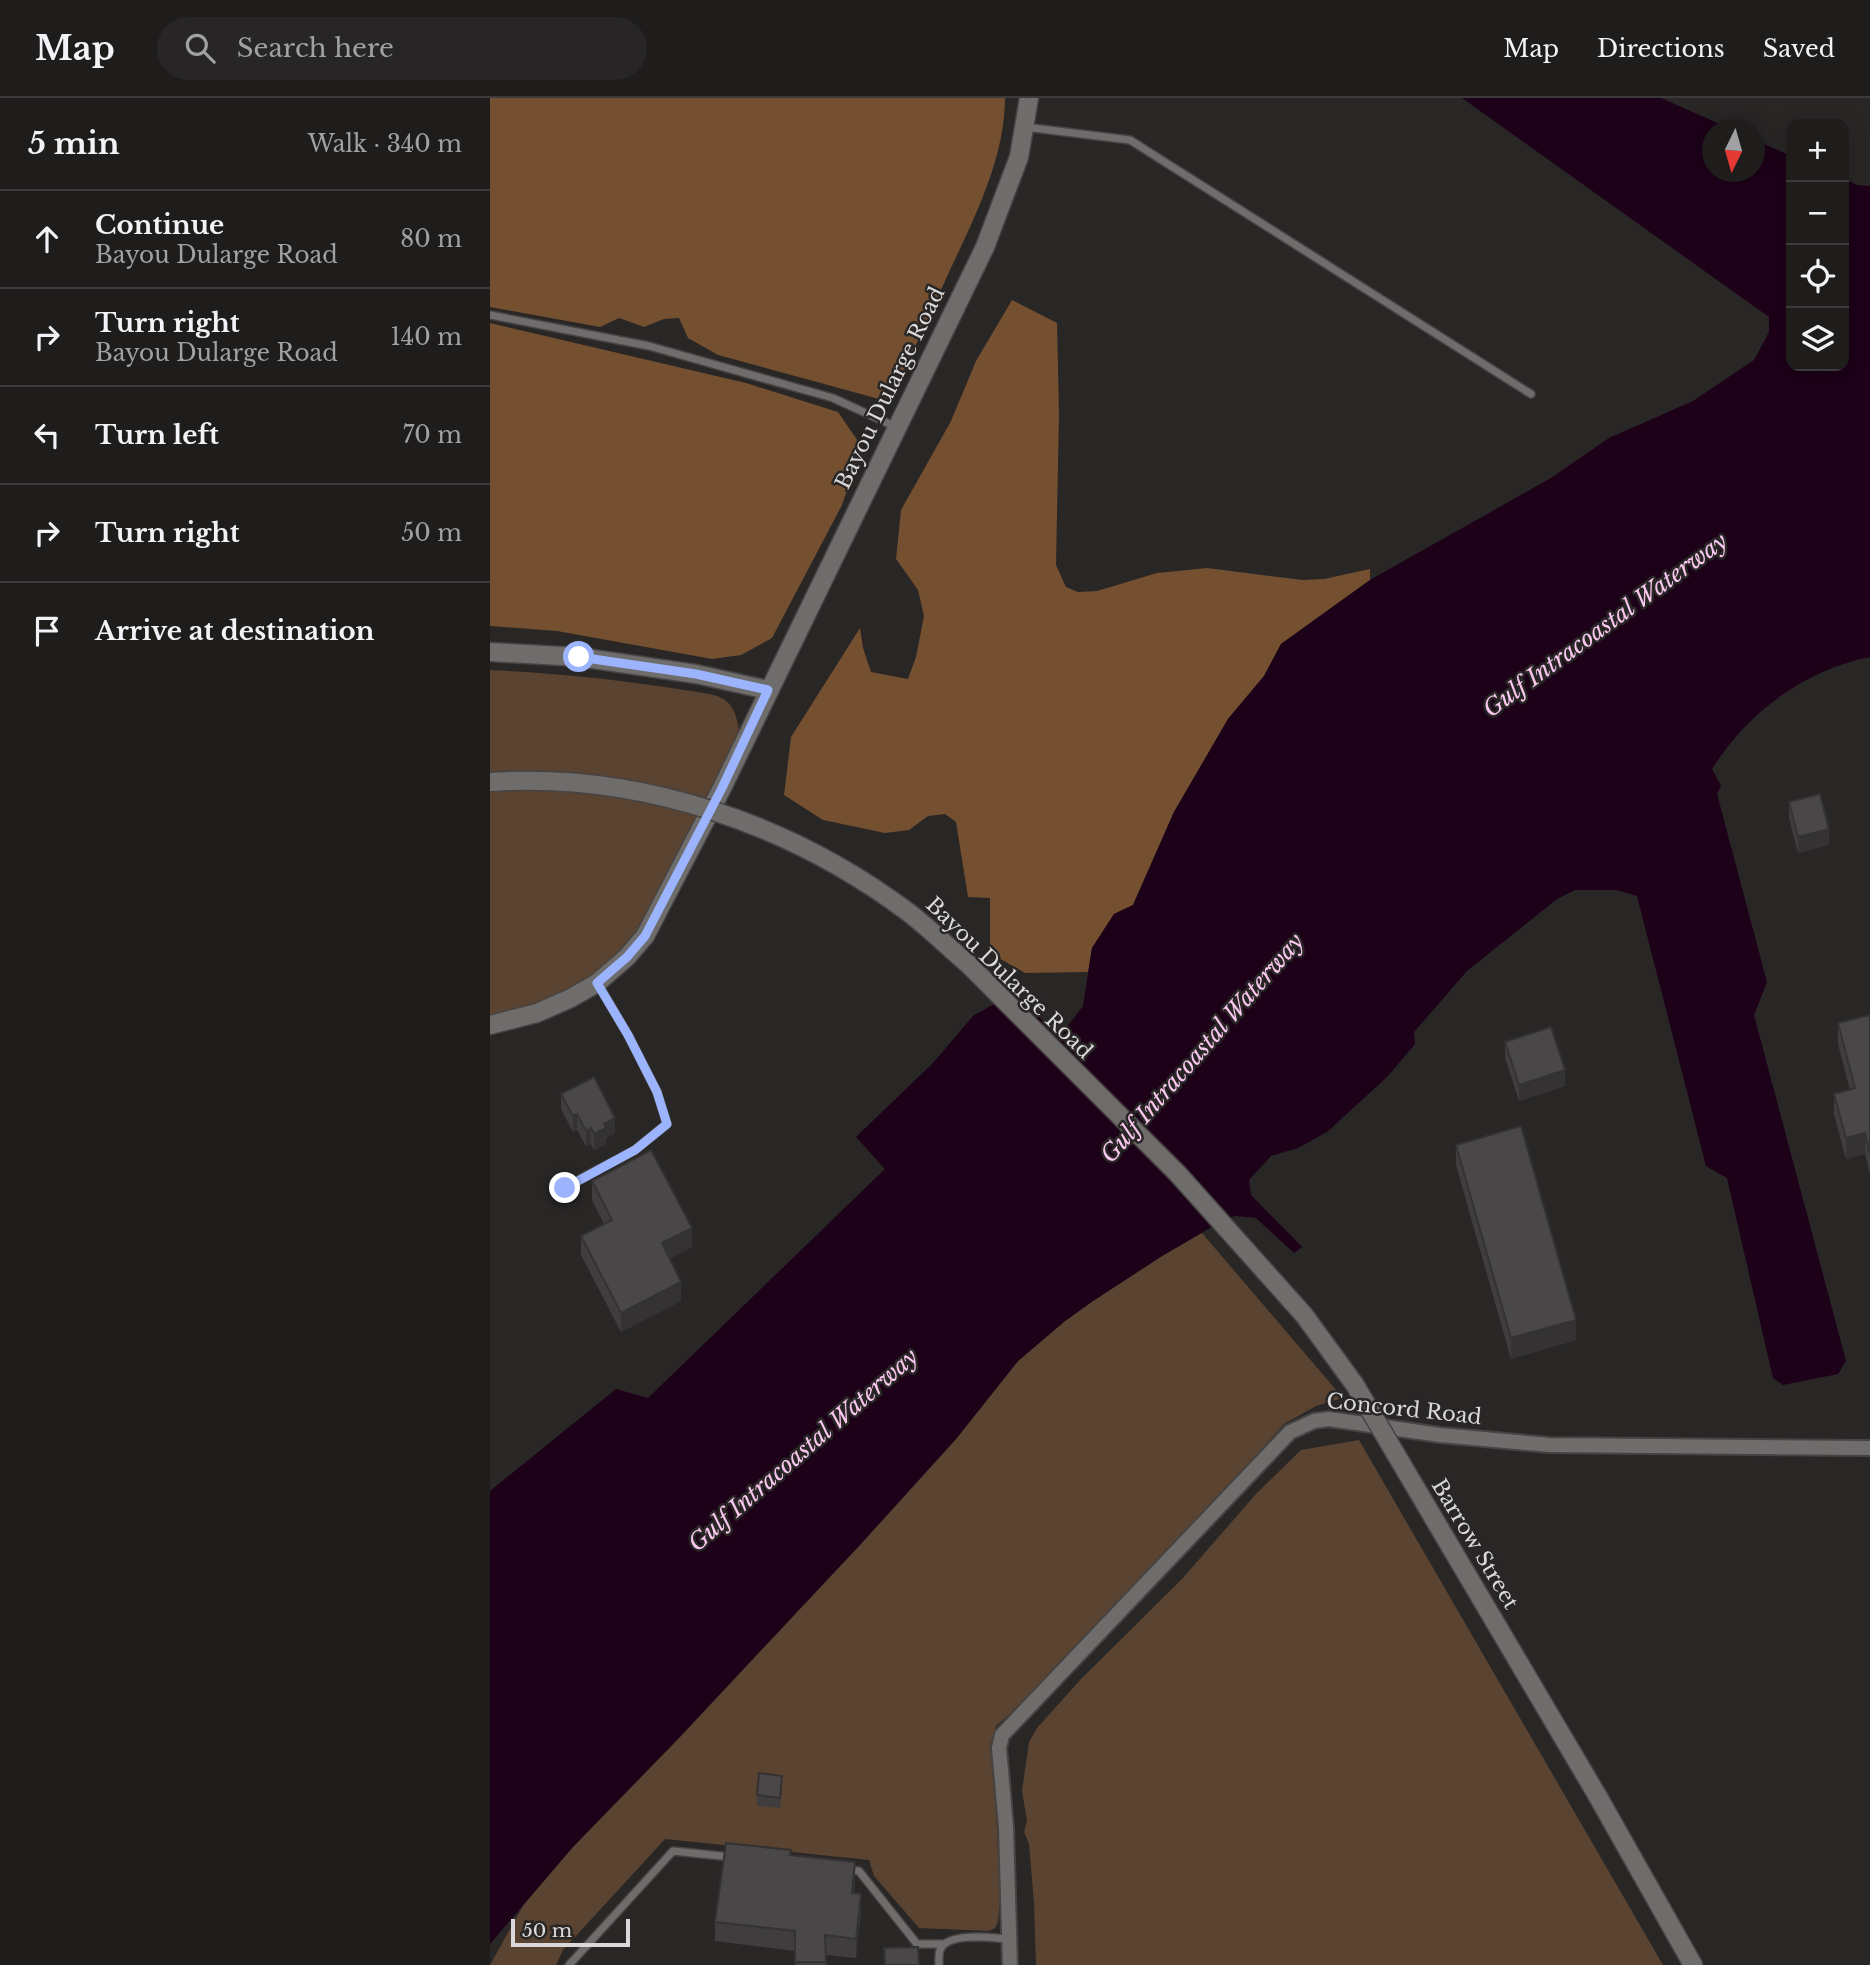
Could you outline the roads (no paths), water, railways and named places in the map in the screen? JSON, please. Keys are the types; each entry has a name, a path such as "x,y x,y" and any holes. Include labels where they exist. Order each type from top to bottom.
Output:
{"main road":[{"name":"Bayou Dularge Road","path":"490,1025 537,1013 571,998 597,983 627,957 645,936 722,788 990,235 1019,158 1029,98"},
{"path":"490,652 579,657 696,674 768,690"},
{"name":"Bayou Dularge Road","path":"490,782 564,782 659,796 749,823 821,856 910,913 968,964 1178,1174"},
{"name":"Barrow Street","path":"1178,1174 1304,1315 1355,1385 1597,1795 1693,1965"}],"street":[{"name":"Concord Road","path":"1009,1938 1006,1826 999,1754 1000,1742 1007,1728 1121,1612 1290,1432 1314,1421 1329,1419 1440,1435 1549,1445 1870,1448"},
{"path":"1009,1938 1010,1965"}],"lane":[{"path":"1024,127 1130,140 1531,394"},
{"path":"490,315 649,346 833,398 897,427"},
{"path":"565,1188 635,1150 667,1124 657,1092 597,983"},
{"path":"569,1965 673,1851 739,1858"},
{"path":"832,1868 859,1871 917,1944 944,1944 955,1938 1009,1938"},
{"path":"939,1965 944,1944"}],"water":[{"name":"Gulf Intracoastal Waterway","path":"1462,98 1661,98 1708,119 1702,119 1702,182 1765,182 1765,144 1786,154 1786,371 1849,371 1849,181 1870,186 1870,657 1822,672 1779,697 1742,730 1712,769 1721,786 1717,794 1767,982 1754,1015 1846,1361 1838,1374 1783,1385 1773,1378 1727,1178 1706,1166 1637,896 1617,890 1575,890 1557,899 1467,971 1414,1032 1415,1044 1388,1076 1327,1132 1298,1148 1271,1156 1249,1180 1251,1195 1302,1247 1294,1253 1256,1218 1227,1218 1093,1301 1018,1361 956,1439 680,1737 572,1848 490,1944 490,1491 616,1389 648,1398 885,1169 856,1137 933,1063 974,1015 1013,994 1060,1036 1083,1006 1092,948 1114,914 1133,905 1174,812 1228,719 1264,676 1281,644 1370,580 1551,478 1609,438 1693,401 1754,360 1769,332 1769,317"}]}
